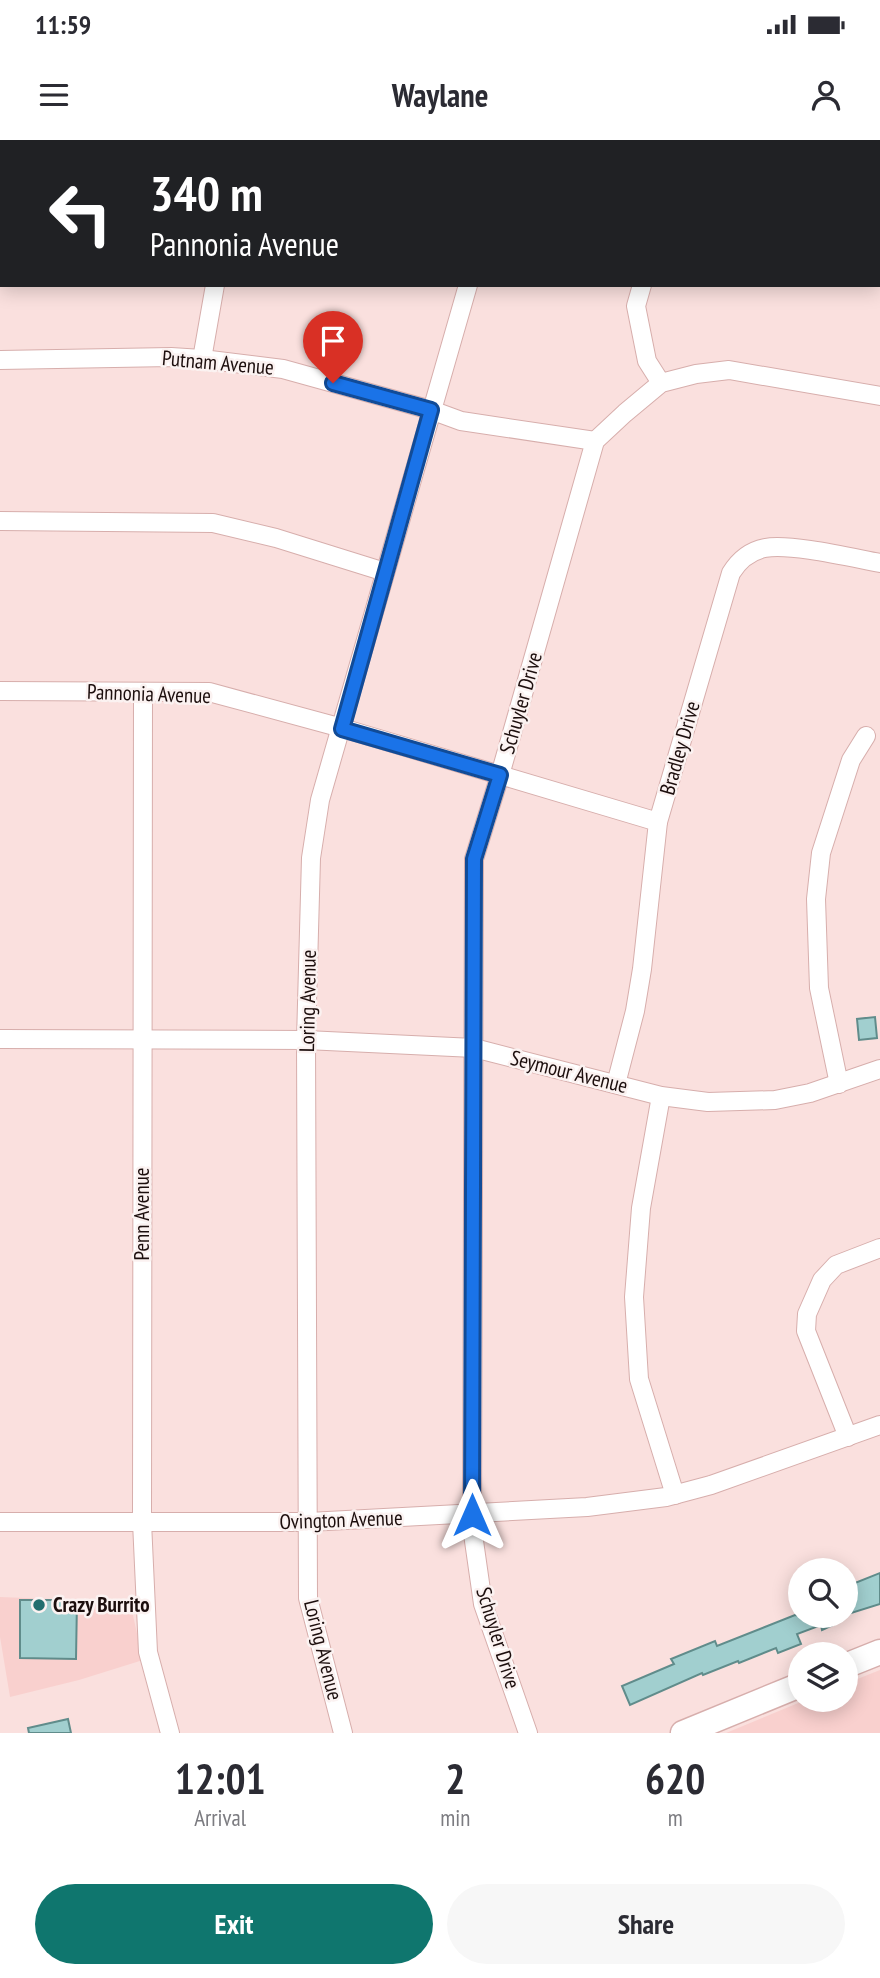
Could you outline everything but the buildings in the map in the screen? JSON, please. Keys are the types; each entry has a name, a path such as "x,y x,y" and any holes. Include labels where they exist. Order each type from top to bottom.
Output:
{"main road":[{"path":"858,1661 880,1652"},
{"path":"683,1733 788,1690"}],"street":[{"path":"202,359 215,287"},
{"name":"Loring Avenue","path":"343,1733 308,1598 306,1040 311,858 320,800 467,287"},
{"path":"641,287 636,306 647,361 661,383"},
{"name":"Putnam Avenue","path":"0,360 171,357 284,369 461,421 595,441"},
{"path":"595,441 661,383 695,374 729,370 880,396"},
{"name":"Schuyler Drive","path":"528,1733 483,1604 472,1527 474,859 595,441"},
{"path":"0,522 213,523 276,538 385,572"},
{"name":"Bradley Drive","path":"616,1084 638,990 658,822 731,573 738,561 766,548 784,547 880,563"},
{"name":"Pannonia Avenue","path":"0,691 209,692 658,822"},
{"name":"Penn Avenue","path":"142,692 142,1522 148,1652 170,1733"},
{"path":"839,1084 819,988 816,900 821,853 851,760 866,736"},
{"name":"Seymour Avenue","path":"0,1039 306,1040 474,1048 661,1096 708,1102 775,1100 810,1093 880,1069"},
{"path":"661,1096 641,1208 634,1297 639,1379 675,1495"},
{"path":"848,1437 806,1331 807,1314 822,1280 836,1265 880,1248"},
{"name":"Ovington Avenue","path":"0,1521 309,1522 587,1507 675,1495 711,1485 880,1425"}],"shaded area":[{"path":"0,1597 130,1602 143,1660 79,1680 10,1697 0,1637"},
{"path":"880,1670 880,1733 726,1733 788,1707 788,1712 858,1712 858,1679"}],"place":[{"name":"Crazy Burrito","path":"39,1605"}],"route":[{"path":"333,383 431,410 342,729 500,775 474,859 472,1515"}]}
